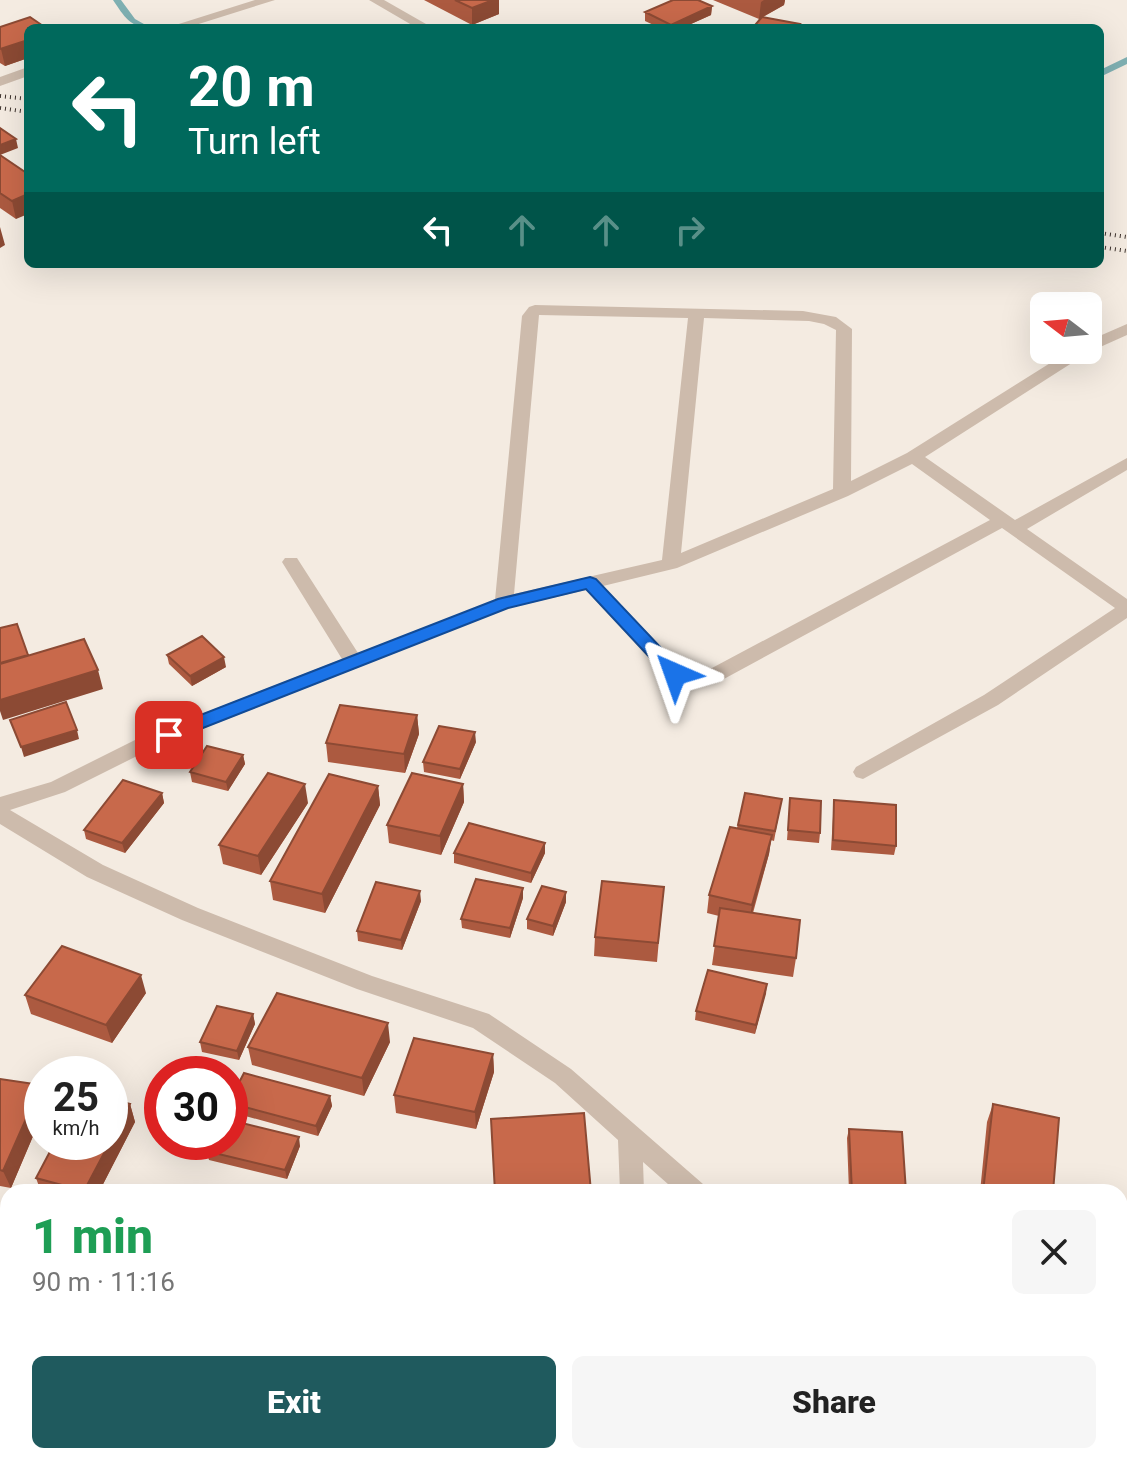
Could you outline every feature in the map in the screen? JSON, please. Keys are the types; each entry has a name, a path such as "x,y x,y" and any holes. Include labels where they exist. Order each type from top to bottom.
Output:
{"street":[{"path":"375,0 420,24"},
{"path":"186,24 266,1"},
{"path":"0,82 24,73"},
{"path":"504,603 531,314 541,309 820,317 844,329 842,492"},
{"path":"671,564 696,315"},
{"path":"1102,341 1127,329"},
{"path":"0,805 58,787 142,745 504,603 671,564 842,492 913,457 1060,364"},
{"path":"863,772 991,700 1127,608 913,457"},
{"path":"590,583 675,674 715,675 1127,463"},
{"path":"291,562 354,662"},
{"path":"0,814 95,871 190,914 352,978 481,1021 563,1076 685,1184"},
{"path":"630,1137 632,1184"}],"building":[{"path":"455,0 493,0 472,8"},
{"path":"673,0 698,0 712,6 673,24 645,12"},
{"path":"30,17 40,24 24,24 24,41 0,49 0,27"},
{"path":"762,17 800,24 756,24"},
{"path":"0,128 16,139 0,145"},
{"path":"0,155 24,171 24,196 12,201 0,193"},
{"path":"17,624 28,655 0,663 0,628"},
{"path":"202,636 224,657 190,676 167,655"},
{"path":"84,639 98,670 0,700 0,664"},
{"path":"66,702 77,730 21,747 10,720"},
{"path":"340,705 417,715 404,754 326,743"},
{"path":"439,726 475,732 460,769 423,762"},
{"path":"207,746 243,755 226,782 190,772"},
{"path":"268,773 305,784 258,856 219,845"},
{"path":"412,773 463,784 440,836 387,825"},
{"path":"329,774 378,786 322,894 270,881"},
{"path":"123,780 162,793 122,843 84,830"},
{"path":"745,793 782,799 775,831 738,825"},
{"path":"790,798 821,801 820,833 788,830"},
{"path":"834,800 896,805 896,846 833,840"},
{"path":"469,823 545,843 531,873 454,853"},
{"path":"730,827 772,835 752,905 709,895"},
{"path":"476,879 523,888 510,928 461,919"},
{"path":"602,881 664,887 658,943 595,937"},
{"path":"376,882 420,891 401,940 357,931"},
{"path":"542,886 566,892 553,926 527,919"},
{"path":"720,908 800,920 796,958 714,946"},
{"path":"62,946 141,975 106,1025 25,995"},
{"path":"708,970 767,984 756,1025 696,1011"},
{"path":"277,993 388,1023 362,1078 248,1047"},
{"path":"217,1006 253,1014 237,1051 200,1042"},
{"path":"414,1038 493,1054 475,1112 394,1095"},
{"path":"248,1074 330,1096 316,1126 248,1108"},
{"path":"0,1079 24,1083 24,1123 3,1171 0,1170"},
{"path":"993,1104 1059,1118 1054,1184 984,1184"},
{"path":"584,1113 590,1184 495,1184 491,1119"},
{"path":"248,1124 299,1137 285,1170 243,1160 248,1160"},
{"path":"849,1129 902,1132 905,1184 852,1184"},
{"path":"46,1160 100,1160 88,1184 58,1184 36,1178"}],"waterway":[{"path":"117,0 132,21 138,24"},
{"path":"1104,72 1127,60"}],"railway":[{"path":"0,96 24,99"},
{"path":"0,108 24,111"},
{"path":"1104,234 1127,237"},
{"path":"1104,248 1127,251"}],"route":[{"path":"169,735 504,603 590,583 675,674"}]}
